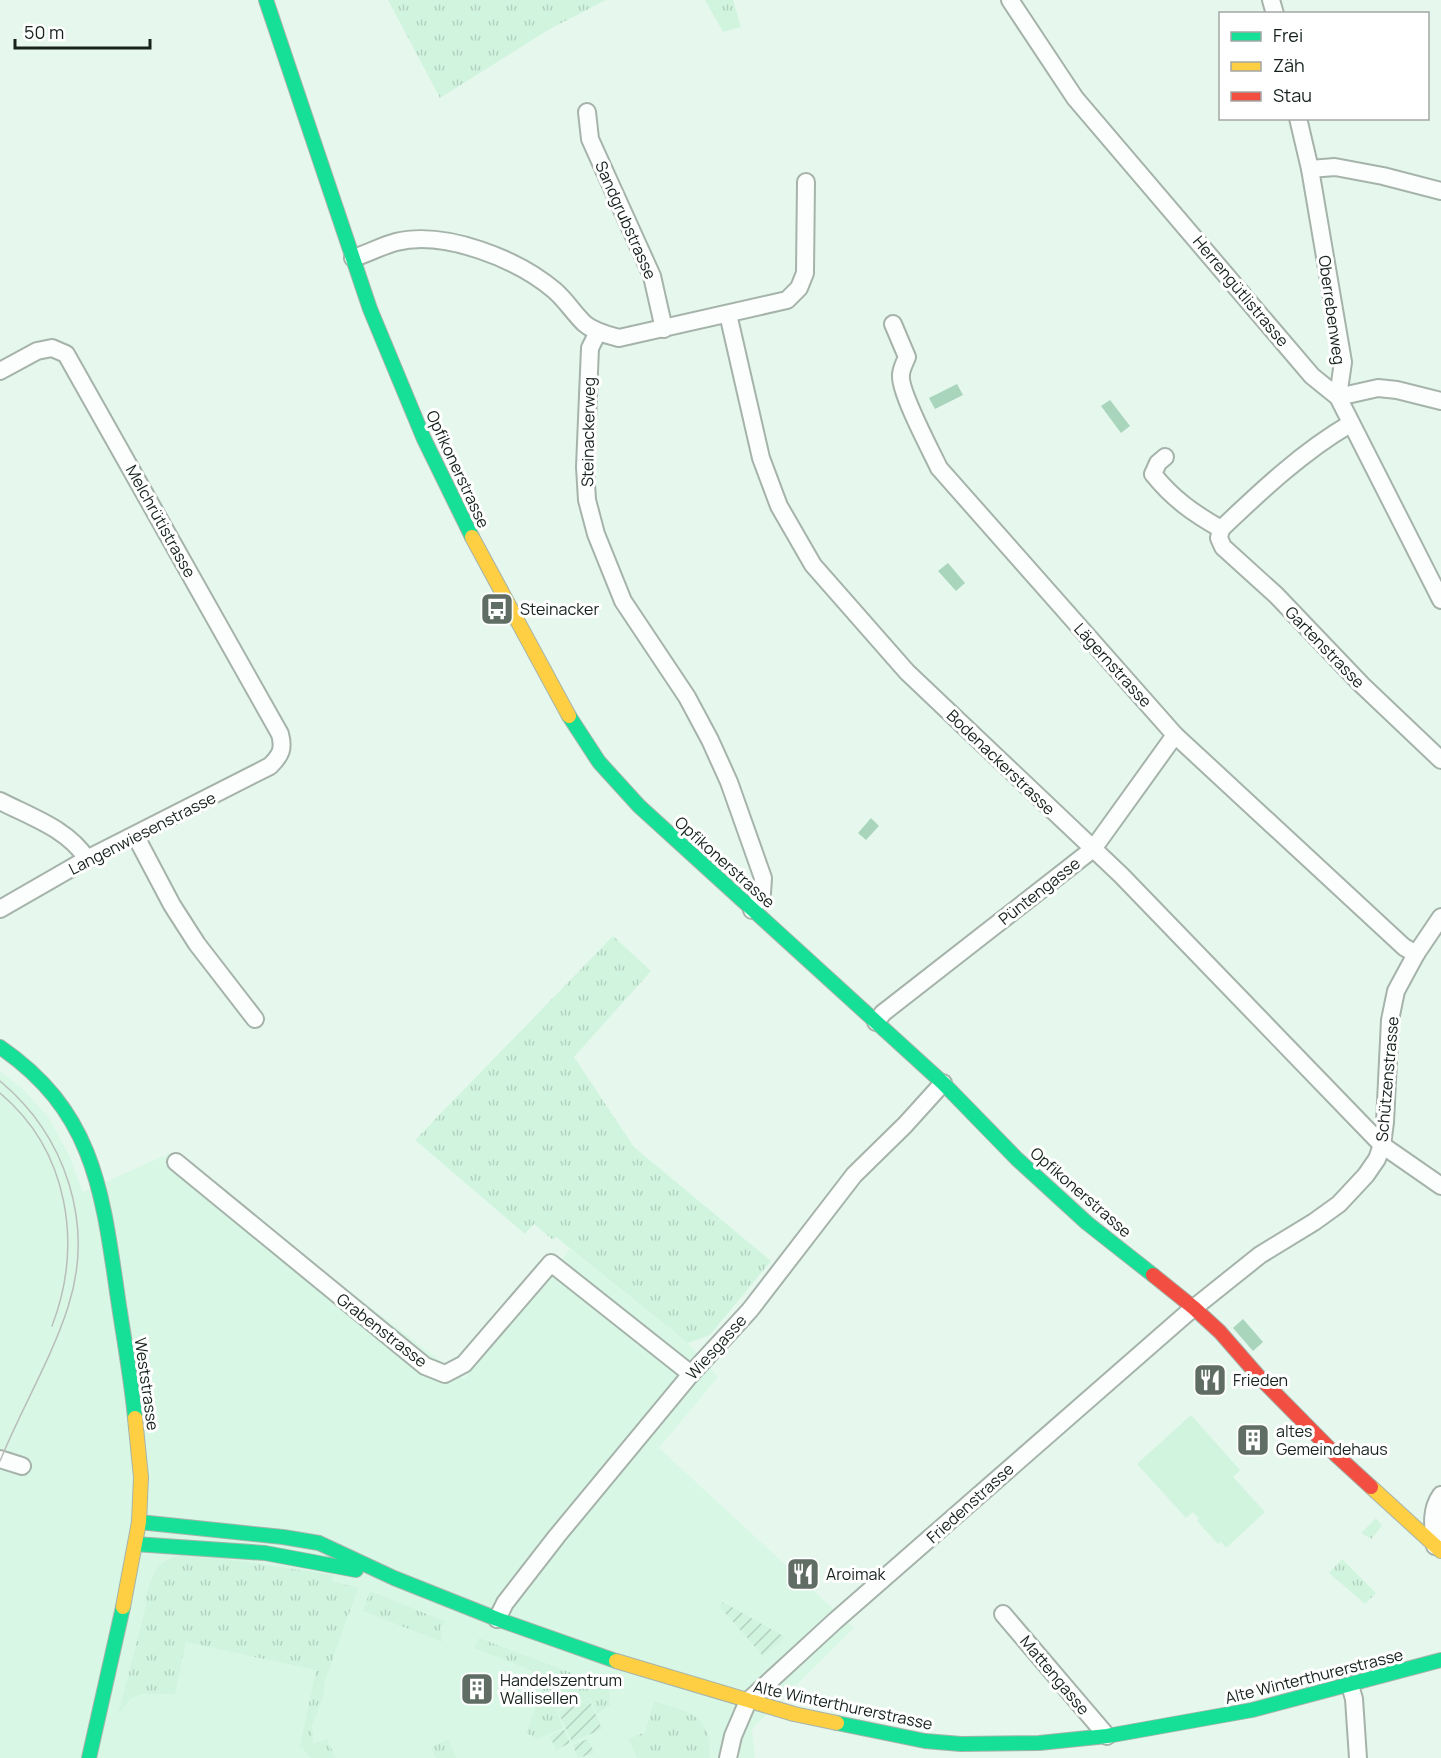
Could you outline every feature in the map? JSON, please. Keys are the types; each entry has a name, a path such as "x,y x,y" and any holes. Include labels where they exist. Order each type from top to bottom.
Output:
{"main road":[{"name":"Opfikonerstrasse","path":"266,0 370,309 424,439 502,594 574,725 599,762 639,806 943,1083 1017,1159 1087,1223 1194,1308 1220,1332 1261,1379 1335,1454 1438,1548"},
{"name":"Weststrasse","path":"0,1047 30,1071 53,1096 89,1156 99,1183 135,1415 141,1477 139,1522 127,1589 89,1758"},
{"name":"Alte Winterthurerstrasse","path":"139,1522 319,1543 394,1578 602,1657 794,1714 925,1742 1039,1743 1107,1736 1252,1710 1441,1660"},
{"name":"Alte Winterthurerstrasse","path":"135,1544 266,1553 394,1578"}],"street":[{"name":"Herrengütlistrasse","path":"1017,2 1076,98 1312,376 1338,397 1441,600"},
{"name":"Sandgrubstrasse","path":"587,112 590,140 652,276 663,328"},
{"name":"Oberrebenweg","path":"1299,120 1343,362 1338,397"},
{"path":"1310,169 1335,166 1441,191"},
{"path":"352,258 396,242 433,240 465,245 532,273 557,292 585,324 597,332 619,338 787,300 799,288 805,273 806,182"},
{"name":"Bodenackerstrasse","path":"728,314 761,458 779,506 813,566 907,672 1121,875 1382,1144 1441,1186"},
{"name":"Lägernstrasse","path":"893,324 907,357 900,374 901,382 939,468 1175,735 1404,947 1416,954"},
{"name":"Steinackerweg","path":"597,332 590,348 585,467 587,500 596,534 623,601 687,697 729,782 763,878 762,893 752,910"},
{"name":"Melchrütistrasse","path":"0,371 38,351 52,348 66,354 280,734 283,743 281,754"},
{"path":"1338,397 1378,388 1397,390 1441,401"},
{"path":"1165,457 1158,463 1153,474 1170,495 1221,529 1267,485 1350,424"},
{"name":"Gartenstrasse","path":"1221,529 1219,538 1223,547 1276,595 1362,685 1441,760"},
{"name":"Püntengasse","path":"876,1022 892,1006 1093,849 1175,735"},
{"name":"Langenwiesenstrasse","path":"0,909 87,859 270,766 281,754"},
{"path":"0,801 68,836 79,846 87,859"},
{"path":"135,835 172,905 197,944 255,1019"},
{"name":"Schützenstrasse","path":"1194,1308 1260,1254 1314,1222 1339,1204 1366,1175 1377,1159 1385,1122 1390,1020 1396,992 1416,954 1441,917"},
{"name":"Wiesgasse","path":"497,1619 505,1603 556,1536 691,1374 750,1310 854,1175 905,1125 943,1083"},
{"name":"Grabenstrasse","path":"176,1162 425,1366 445,1374 464,1364 551,1263 691,1374"},
{"name":"Friedenstrasse","path":"748,1701 835,1621 1194,1308"},
{"path":"0,1459 22,1466"},
{"path":"1438,1548 1433,1519 1436,1502 1441,1495"},
{"name":"Mattengasse","path":"1003,1614 1107,1736"},
{"path":"1350,1685 1354,1699 1358,1758"},
{"path":"728,1758 732,1736 748,1701"},
{"path":"961,1744 971,1758"}],"shaded area":[{"path":"957,384 963,395 935,409 929,398"},
{"path":"1110,400 1130,426 1121,433 1101,406"},
{"path":"948,563 965,583 956,591 938,571"},
{"path":"871,818 879,826 866,840 858,833"},
{"path":"0,1071 23,1089 49,1118 68,1153 83,1192 170,1153 464,1379 570,1249 688,1343 718,1377 659,1448 854,1628 752,1729 755,1758 0,1758"},
{"path":"1243,1319 1263,1342 1253,1351 1233,1328"}],"green space":[{"path":"388,0 606,0 548,30 440,98"},
{"path":"705,0 733,0 741,27 723,32"},
{"path":"613,936 651,971 574,1057 634,1147 771,1261 710,1335 688,1343 556,1237 553,1240 534,1224 525,1234 415,1140"},
{"path":"1191,1415 1240,1470 1233,1477 1265,1512 1226,1548 1221,1542 1218,1544 1197,1521 1199,1518 1193,1512 1186,1518 1137,1464"},
{"path":"1376,1518 1382,1526 1371,1539 1361,1533"},
{"path":"178,1555 198,1555 333,1575 332,1581 358,1588 324,1684 324,1694 312,1727 313,1744 327,1739 335,1757 338,1758 311,1758 300,1746 316,1670 186,1642 175,1694 141,1694 130,1699 118,1715 152,1578 158,1567"},
{"path":"1342,1559 1376,1593 1365,1604 1329,1573"},
{"path":"370,1591 447,1622 440,1627 442,1642 363,1611"},
{"path":"723,1602 785,1637 763,1656 720,1607"},
{"path":"479,1638 609,1687 610,1705 597,1714 590,1698 556,1710 563,1728 538,1739 526,1733 544,1684 541,1674 474,1648"},
{"path":"589,1699 602,1729 572,1742 558,1712"},
{"path":"654,1701 688,1712 703,1724 709,1743 709,1758 637,1758 629,1739 645,1732"},
{"path":"564,1729 570,1743 556,1750 550,1736"},
{"path":"448,1739 456,1758 436,1758 431,1747"},
{"path":"588,1739 594,1753 578,1758 573,1745"}],"tram line":[{"path":"0,1081 23,1103 42,1128 58,1155 69,1183 76,1214 78,1244 76,1276 61,1327 0,1461"},
{"path":"0,1093 23,1116 42,1142 55,1171 64,1201 67,1264 52,1326"}],"traffic: fast":[{"path":"266,0 370,309 424,439 472,537"},
{"path":"569,716 599,762 639,806 943,1083 1017,1159 1087,1223 1153,1275"},
{"path":"0,1047 31,1072 55,1098 74,1125 88,1155 105,1219 135,1418"},
{"path":"139,1522 319,1543 394,1578 497,1619 616,1661"},
{"path":"135,1544 265,1553 356,1570"},
{"path":"89,1758 123,1607"},
{"path":"837,1723 925,1741 961,1744 1039,1743 1107,1736 1252,1710 1441,1660"}],"traffic: slow":[{"path":"472,537 569,716"},
{"path":"123,1607 139,1522 141,1477 135,1418"},
{"path":"1371,1487 1441,1551"},
{"path":"616,1661 794,1714 837,1723"}],"traffic: jam":[{"path":"1153,1275 1220,1332 1261,1379 1371,1487"}],"place":[{"name":"Steinacker","path":"497,609"},
{"name":"Frieden","path":"1210,1380"},
{"name":"altes Gemeindehaus","path":"1253,1440"},
{"name":"Aroimak","path":"803,1574"},
{"name":"Handelszentrum Wallisellen","path":"477,1689"}]}
